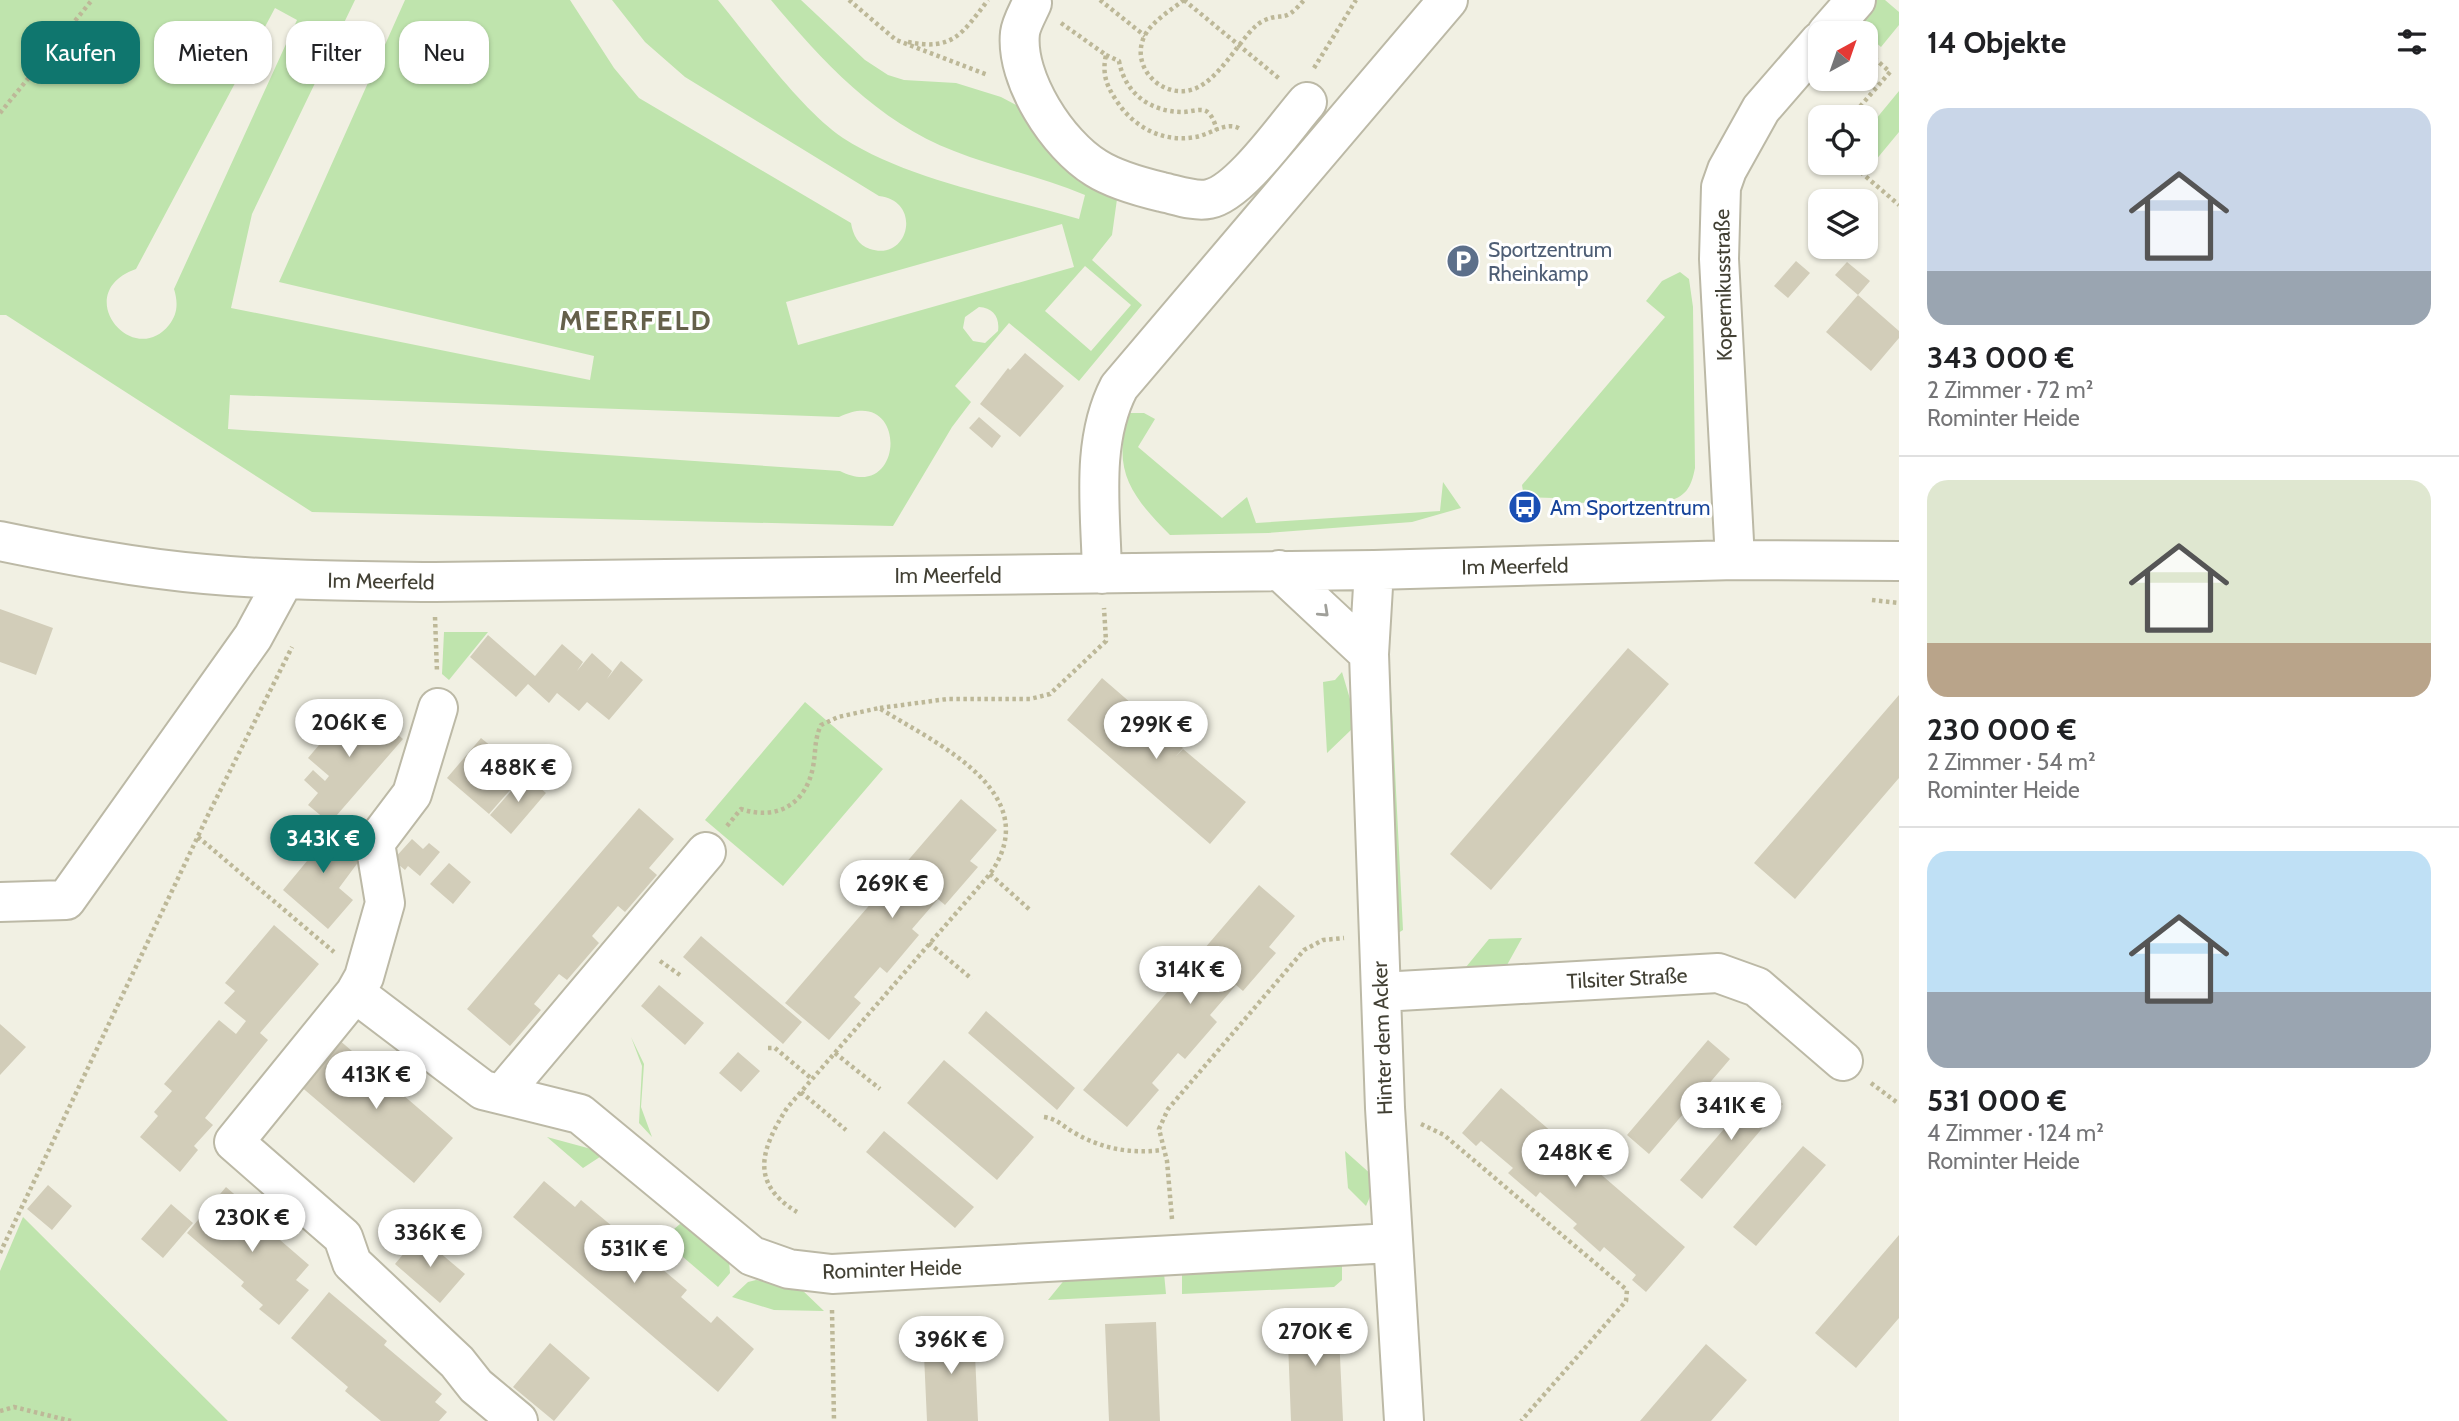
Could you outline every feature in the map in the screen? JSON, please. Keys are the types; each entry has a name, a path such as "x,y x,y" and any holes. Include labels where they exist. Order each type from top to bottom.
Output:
{"street":[{"path":"1102,573 1101,448 1105,421 1119,387 1448,0"},
{"path":"1838,21 1856,0"},
{"path":"1033,1 1020,32 1023,62 1029,85 1059,133 1096,168 1157,191 1209,200 1231,190 1265,151 1309,86"},
{"name":"Kopernikusstraße","path":"1735,560 1718,259 1721,187 1727,170 1761,109 1808,55"},
{"name":"Im Meerfeld","path":"0,541 155,568 284,580 435,582 1374,570 1735,560 1899,561"},
{"path":"1279,570 1369,654"},
{"name":"Hinter dem Acker","path":"1374,570 1369,654 1385,1108 1391,1243 1404,1421"},
{"path":"0,902 66,900 253,637 284,580"},
{"path":"438,708 412,794 375,843 385,903 360,985 234,1142 343,1237 352,1263 457,1362 476,1386 518,1421"},
{"path":"502,1094 706,852"},
{"name":"Tilsiter Straße","path":"1381,992 1718,973 1757,987 1843,1060"},
{"name":"Rominter Heide","path":"360,985 484,1090 580,1114 752,1256 789,1269 832,1274 1391,1243"}],"path":[{"path":"0,113 92,0"},
{"path":"849,0 896,40 975,71 1029,85"},
{"path":"896,40 931,47 947,43 959,36 988,0"},
{"path":"1100,0 1144,36"},
{"path":"1277,76 1240,46 1184,0 1144,36 1141,48 1143,64 1151,79 1164,89 1181,92 1197,89 1240,46 1262,21 1292,15 1304,0"},
{"path":"1309,86 1356,0"},
{"path":"1073,30 1106,55 1119,61 1126,83 1143,101 1164,111 1203,110 1210,116 1217,130"},
{"path":"1106,55 1103,67 1105,80 1121,108 1135,124 1175,137 1194,137 1234,125 1265,151"},
{"path":"1878,62 1890,72 1878,86"},
{"path":"1861,105 1874,91"},
{"path":"1864,175 1899,205"},
{"path":"435,582 438,708"},
{"path":"706,852 741,809 770,814 789,808 800,799 814,765 814,740 821,725 838,717 879,708 947,699 1030,699 1050,694 1106,641 1105,622"},
{"path":"0,1253 198,837 296,640"},
{"path":"797,1212 778,1200 767,1184 764,1156 772,1131 812,1079 990,874 1006,842 1007,829 1000,799 986,782 936,744 879,708"},
{"path":"198,837 360,985"},
{"path":"990,874 1030,910"},
{"path":"1176,1255 1167,1161 1162,1150 1159,1129 1168,1109 1304,950 1323,940 1379,934"},
{"path":"929,943 972,979"},
{"path":"768,1048 775,1048 812,1079"},
{"path":"835,1053 880,1089"},
{"path":"801,1092 846,1130"},
{"path":"1385,1108 1444,1135 1627,1290 1626,1301 1521,1421"},
{"path":"1044,1117 1055,1119 1073,1132 1107,1148 1129,1152 1162,1150"},
{"path":"832,1274 834,1421"},
{"path":"0,1411 14,1407 71,1421"}],"green space":[{"path":"0,0 355,0 345,21 297,21 275,8 268,21 154,21 154,84 235,84 136,269 117,280 108,294 108,309 114,323 125,333 139,339 154,336 169,325 174,317 177,303 174,289 268,84 272,84 272,75 286,44 286,84 315,84 252,214 231,308 590,380 594,356 279,282 367,84 385,84 385,45 405,0 570,0 614,68 639,98 851,223 853,232 862,245 883,251 894,247 902,239 906,218 902,208 893,200 879,196 685,77 645,42 612,0 718,0 794,93 843,138 869,153 927,176 1079,219 1085,195 954,151 926,139 876,107 831,67 771,0 801,0 865,60 888,75 904,80 956,83 1001,97 1031,113 1118,192 1112,235 1092,260 1142,305 1079,381 1009,323 955,386 971,402 952,427 893,526 312,512 6,315 0,315","holes":["1062,224 1074,267 798,345 786,302","1085,266 1131,305 1091,351 1045,311","979,307 992,311 998,321 998,331 985,343 973,341 963,328 965,317","230,395 839,417 862,411 878,415 887,428 890,444 887,460 878,472 862,477 840,471 228,429"]},
{"path":"1862,0 1885,0 1899,12 1899,25 1881,47 1878,44 1878,21 1851,21 1847,18"},
{"path":"1899,91 1899,132 1878,157 1878,116"},
{"path":"1680,272 1689,279 1693,307 1695,468 1686,491 1665,502 1555,503 1553,498 1524,497 1522,485 1665,317 1646,301 1662,281"},
{"path":"1130,413 1144,413 1155,419 1138,447 1222,518 1247,497 1256,523 1440,511 1443,482 1461,508 1412,522 1268,533 1170,535 1145,508 1128,481 1122,450"},
{"path":"1388,631 1403,930 1395,935 1393,928"},
{"path":"444,632 488,632 449,680 442,674"},
{"path":"1342,672 1350,699 1352,729 1327,753 1323,682 1335,680"},
{"path":"805,702 883,769 783,886 705,820"},
{"path":"1522,938 1507,965 1466,967 1489,939"},
{"path":"631,1037 644,1064 641,1107 652,1137 639,1123 642,1066"},
{"path":"547,1137 606,1153 583,1168"},
{"path":"1345,1151 1373,1176 1372,1192 1366,1206 1348,1188"},
{"path":"23,1217 228,1421 0,1421 0,1271"},
{"path":"680,1224 687,1225 729,1261 730,1273 718,1287 662,1239"},
{"path":"1342,1264 1342,1280 1334,1287 1182,1294 1182,1273"},
{"path":"1164,1273 1166,1294 1048,1300 1066,1278"},
{"path":"756,1280 800,1288 824,1311 774,1310 732,1297 748,1282"}],"building":[{"path":"1796,261 1810,273 1788,298 1774,286"},
{"path":"1847,262 1870,281 1858,295 1835,275"},
{"path":"1858,295 1899,331 1899,338 1871,371 1826,332"},
{"path":"1025,353 1064,386 1020,437 980,404 1008,368 1010,370"},
{"path":"979,417 1001,436 992,448 969,428"},
{"path":"0,609 53,628 36,675 0,662"},
{"path":"488,635 535,676 562,644 583,662 577,671 592,653 612,671 607,679 621,661 643,680 609,720 587,702 579,711 557,693 549,703 528,684 516,697 470,657"},
{"path":"1628,648 1669,684 1491,890 1450,854"},
{"path":"1102,678 1183,748 1176,756 1183,749 1246,802 1210,844 1067,720"},
{"path":"1899,695 1899,778 1795,899 1754,863"},
{"path":"357,700 403,739 330,823 308,805 318,793 304,780 313,770 325,781 329,776 308,758"},
{"path":"481,738 503,756 496,764 504,756 524,774 489,814 447,778"},
{"path":"525,775 546,793 511,834 490,815"},
{"path":"961,799 997,830 970,861 978,867 945,905 938,899 912,929 919,935 887,973 880,967 854,997 861,1003 829,1040 785,1003"},
{"path":"639,808 674,839 649,868 657,875 625,912 618,906 592,936 599,943 567,980 559,974 534,1004 541,1010 510,1046 467,1009"},
{"path":"319,820 362,857 339,888 353,900 328,929 283,890 307,861 294,849"},
{"path":"412,839 423,849 429,843 440,852 420,876 408,866 405,870 393,860"},
{"path":"449,863 471,882 453,904 430,884"},
{"path":"1259,885 1295,916 1269,947 1276,953 1243,991 1236,985 1210,1015 1217,1022 1185,1059 1178,1053 1152,1083 1159,1090 1127,1127 1083,1090"},
{"path":"274,925 319,964 260,1033 268,1040 205,1118 213,1125 194,1146 198,1150 180,1172 140,1137 158,1116 154,1112 172,1091 164,1084 219,1020 236,1034 246,1021 224,1003 235,991 225,983"},
{"path":"701,936 802,1022 783,1044 683,957"},
{"path":"659,985 704,1023 685,1045 641,1006"},
{"path":"986,1011 1075,1088 1057,1110 968,1033"},
{"path":"0,1024 26,1047 0,1075"},
{"path":"338,1039 453,1138 414,1183 299,1085"},
{"path":"1708,1040 1730,1059 1649,1154 1627,1135"},
{"path":"738,1052 760,1071 741,1092 719,1073"},
{"path":"944,1060 1034,1137 997,1180 907,1103"},
{"path":"1761,1086 1783,1104 1702,1199 1680,1180"},
{"path":"1501,1088 1685,1247 1646,1292 1632,1280 1636,1275 1604,1247 1600,1252 1573,1228 1577,1224 1540,1192 1536,1197 1508,1173 1513,1168 1481,1141 1476,1146 1462,1133"},
{"path":"884,1131 974,1207 955,1228 866,1152"},
{"path":"1803,1146 1826,1165 1756,1246 1733,1227"},
{"path":"544,1181 575,1207 581,1200 619,1232 612,1239 643,1265 649,1258 687,1290 681,1297 711,1323 717,1316 754,1349 718,1392 513,1217"},
{"path":"48,1185 72,1206 52,1230 27,1209"},
{"path":"226,1187 283,1236 280,1240 309,1265 296,1280 309,1290 279,1325 259,1309 263,1305 241,1286 244,1282 187,1233"},
{"path":"171,1204 193,1223 163,1258 141,1239"},
{"path":"419,1235 465,1274 440,1303 395,1264"},
{"path":"1899,1235 1899,1318 1856,1368 1815,1333"},
{"path":"329,1292 387,1341 384,1345 442,1394 435,1402 447,1412 439,1421 381,1421 345,1391 348,1387 291,1338"},
{"path":"1338,1314 1343,1421 1291,1421 1287,1316"},
{"path":"1156,1322 1160,1421 1109,1421 1105,1324"},
{"path":"978,1330 974,1332 978,1421 927,1421 923,1333"},
{"path":"550,1343 590,1378 554,1421 513,1387"},
{"path":"1706,1344 1747,1380 1711,1421 1640,1421"}],"place":[{"name":"Sportzentrum Rheinkamp","path":"1463,261"},
{"name":"Am Sportzentrum","path":"1525,507"}],"district":[{"name":"MEERFELD","path":"636,320"}]}
